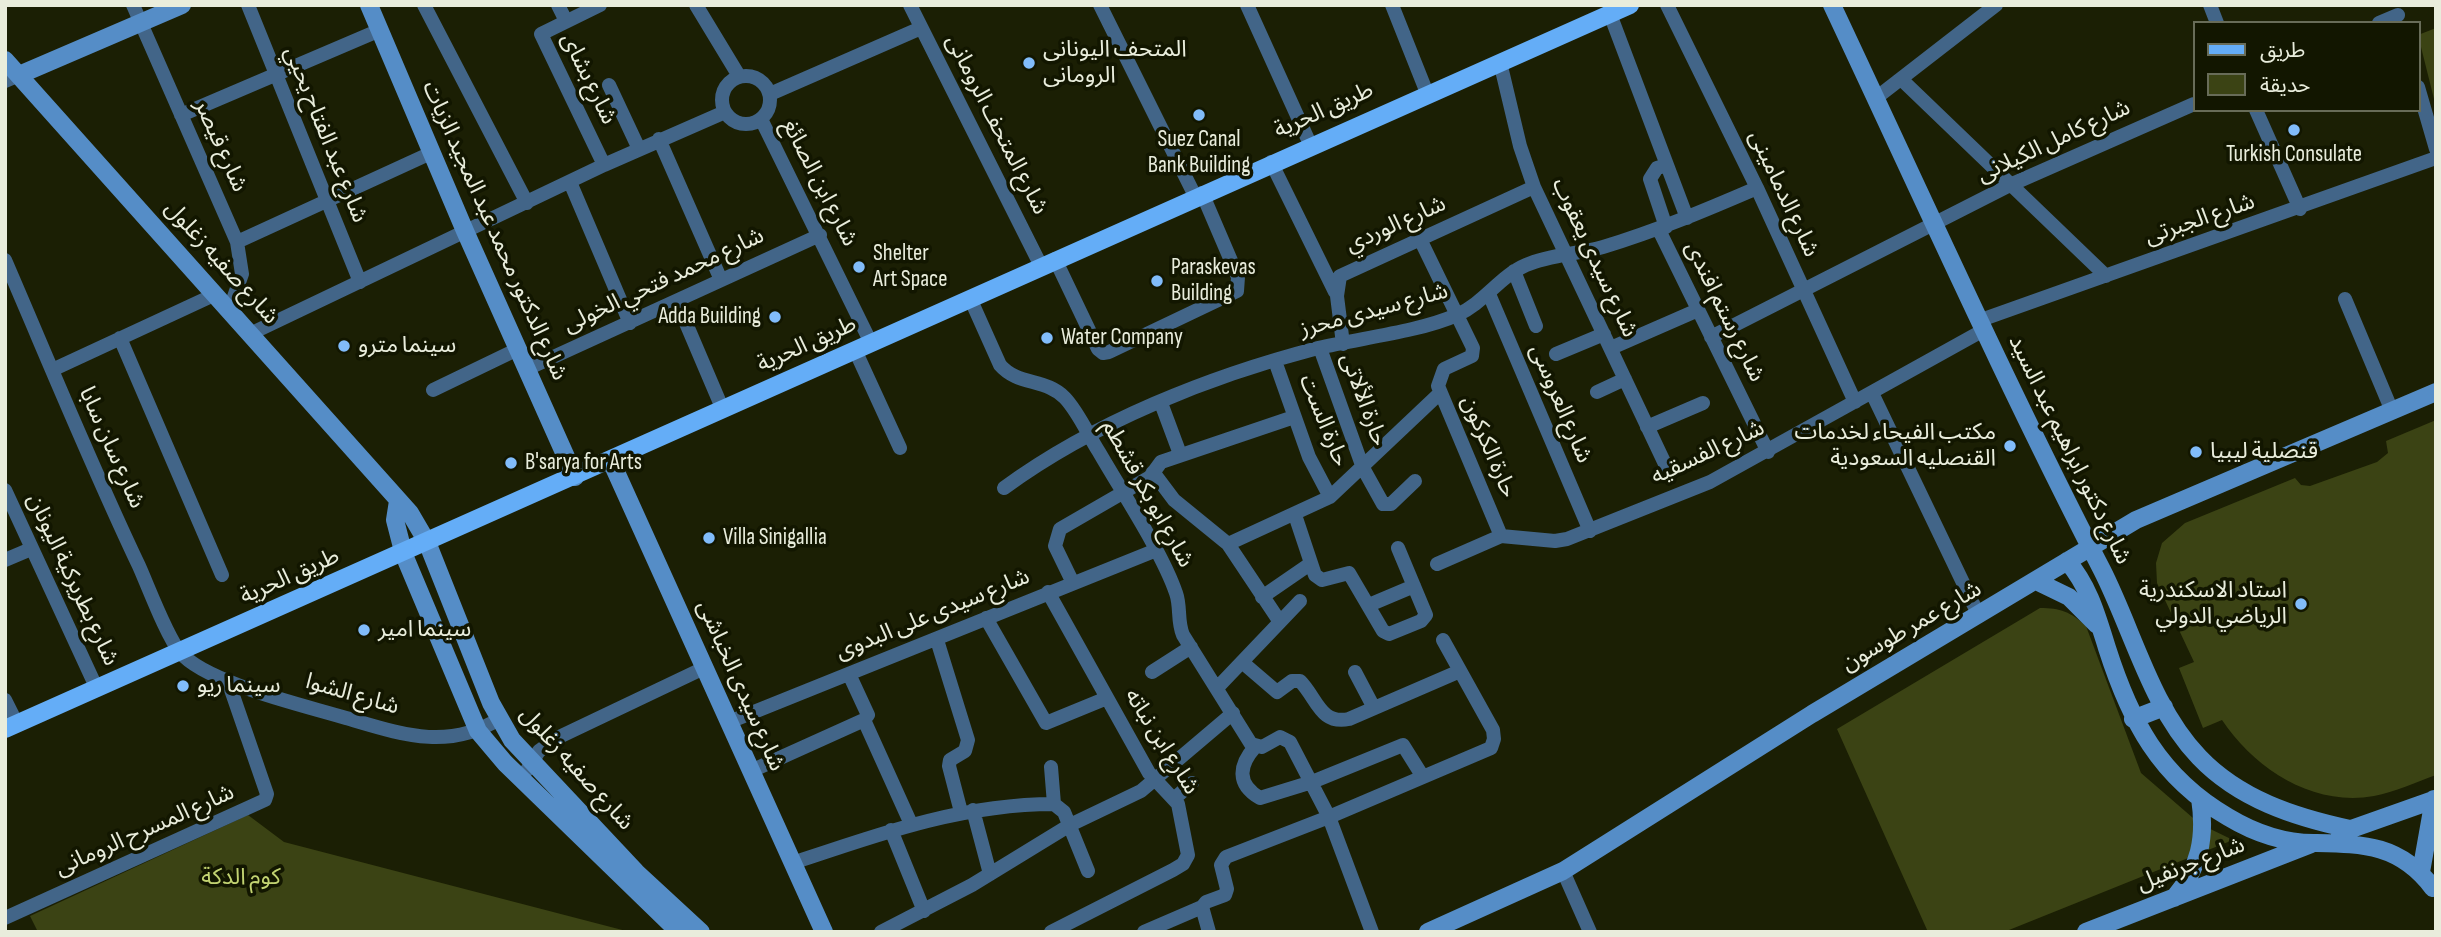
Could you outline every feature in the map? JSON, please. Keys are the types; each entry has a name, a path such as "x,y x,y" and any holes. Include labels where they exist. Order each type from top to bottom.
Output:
{"main road":[{"path":"12,78 182,5"},
{"name":"شارع الدكتور محمد عبد المجيد الزيات","path":"369,5 465,231 575,477"},
{"name":"طريق الحرية","path":"11,727 404,555 427,542 1310,144 1610,11 1630,5"},
{"name":"شارع دكتور ابراهيم عبد السيد","path":"1832,5 1980,326 2164,707 2191,748 2232,785 2284,811 2350,830"},
{"name":"شارع صفيه زغلول","path":"5,60 12,78 252,333 410,513 427,542 499,719 512,740 679,932"},
{"name":"شارع عمر طوسون","path":"1428,932 1563,871 1812,714 2036,582 2089,547 2161,508 2436,392"},
{"name":"شارع سيدى الخباشى","path":"611,461 824,932"},
{"name":"شارع صفيه زغلول","path":"398,501 395,520 404,555 478,732 522,779 633,879 701,932"},
{"name":"شارع دكتور ابراهيم عبد السيد","path":"2067,561 2087,590 2133,719 2161,760 2200,798 2247,827 2267,835 2313,843"},
{"path":"2036,582 2068,597 2101,630"},
{"path":"2133,719 2164,707"},
{"path":"2174,898 2195,867 2201,849 2204,823 2200,798"},
{"path":"2421,872 2435,799"},
{"name":"شارع جرنفيل","path":"2087,932 2313,843 2435,799"},
{"path":"2313,843 2342,842 2370,846 2405,861 2421,872 2432,888"}],"street":[{"name":"شارع قيصر","path":"133,5 237,242 242,274 230,309"},
{"name":"شارع عبد الفتاح يحيي","path":"248,5 360,282"},
{"path":"424,5 527,202"},
{"path":"558,5 566,21"},
{"name":"شارع بشاى","path":"600,5 544,30 542,38 604,165"},
{"path":"696,5 739,76"},
{"name":"شارع المتحف الرومانى","path":"910,5 977,139 1098,349 1103,353 1237,291 1238,277 1198,194"},
{"path":"1100,5 1198,194"},
{"path":"1247,5 1310,144"},
{"path":"1392,5 1427,93"},
{"name":"شارع الدمامينى","path":"1667,5 1757,188 1855,402"},
{"path":"1876,98 1996,5"},
{"path":"1610,11 1687,218"},
{"path":"770,94 921,28"},
{"path":"181,115 380,30"},
{"name":"شارع سيدى يعقوب","path":"1500,62 1520,146 1534,187 1666,466"},
{"path":"739,76 755,77 762,81 770,94 769,109 754,123 738,122 725,112 722,95 726,87 739,76"},
{"path":"1901,79 2106,276"},
{"path":"609,85 639,149"},
{"path":"2420,94 2436,149"},
{"name":"شارع كامل الكيلانى","path":"1711,337 2010,185 2192,105"},
{"path":"252,333 659,139 725,112"},
{"path":"2257,112 2300,209"},
{"name":"شارع ابن الصائغ","path":"761,119 820,235 900,448"},
{"path":"659,139 721,280"},
{"path":"237,242 431,153"},
{"name":"شارع الجبرتى","path":"1980,326 2106,276 2300,209 2436,158"},
{"path":"1271,162 1337,296 1343,344"},
{"name":"شارع رستم افندى","path":"1667,164 1657,168 1650,179 1662,229 1698,310 1768,452"},
{"path":"570,182 630,323"},
{"name":"شارع الوردي","path":"1337,296 1340,276 1534,187"},
{"name":"شارع سيدى محرز","path":"1004,488 1041,463 1161,403 1275,361 1457,315 1489,294 1514,271 1530,264 1662,229 1757,188"},
{"name":"شارع محمد فتحي الخولى","path":"527,369 820,235"},
{"name":"حارة الكركون","path":"1420,239 1473,348 1472,356 1444,369 1438,381 1440,393 1501,536"},
{"name":"شارع سان سابا","path":"5,260 112,508 180,653"},
{"path":"1514,271 1536,326"},
{"path":"52,370 216,294"},
{"name":"شارع العروسى","path":"1489,294 1590,531"},
{"name":"شارع ابو بكر قشطم","path":"970,298 1000,365 1018,381 1056,390 1066,400 1090,437 1177,596 1178,622 1191,647 1255,747"},
{"path":"2345,299 2392,411"},
{"path":"677,302 723,410"},
{"path":"1611,348 1698,310"},
{"name":"شارع الفسقيه","path":"1437,564 1501,536 1555,541 1590,531 1710,482 1872,393 1980,326"},
{"path":"1556,354 1604,334"},
{"path":"120,338 222,575"},
{"name":"حارة الألاتى","path":"1320,348 1363,468 1385,505 1391,504 1415,481"},
{"path":"433,390 518,349"},
{"name":"حارة الست","path":"1275,361 1309,457 1330,497"},
{"path":"1597,392 1625,379"},
{"path":"1228,544 1330,497 1440,393"},
{"path":"1872,393 1979,616"},
{"path":"1161,403 1180,454"},
{"path":"1647,427 1703,403"},
{"path":"1072,582 1055,546 1059,529 1123,493 1153,472 1158,463 1294,417"},
{"path":"1153,472 1167,494 1228,544 1280,622"},
{"name":"شارع بطريركية اليونان","path":"5,491 97,689"},
{"path":"1295,515 1315,575 1322,580 1349,573 1383,631 1389,634 1421,621 1426,611 1398,548"},
{"path":"5,560 31,549"},
{"name":"شارع سيدى على البدوى","path":"729,722 1154,551"},
{"path":"1262,597 1310,564"},
{"path":"1369,605 1414,586"},
{"name":"شارع ابن نباته","path":"1048,592 1154,781 1174,798 1188,855 1183,864 1051,932"},
{"path":"1217,688 1300,601"},
{"path":"986,618 1046,723 1107,698"},
{"path":"937,640 968,740 965,751 950,760 948,766 990,874"},
{"path":"1144,932 1225,895 1227,889 1221,865 1226,857 1329,817 1491,748 1493,730 1443,640"},
{"path":"1152,672 1191,647"},
{"name":"شارع الشوا","path":"180,653 228,681 410,735 453,738 478,732"},
{"path":"1242,662 1277,692 1292,681 1300,681 1329,718 1345,720 1460,671"},
{"path":"522,779 531,760 557,737 704,668"},
{"path":"1356,672 1374,708"},
{"path":"751,771 864,720 868,716 866,707 849,674"},
{"name":"شارع المسرح الرومانى","path":"5,918 265,800 267,794 228,681"},
{"path":"5,700 11,727"},
{"path":"881,932 924,911 1070,825 1154,781 1233,713"},
{"path":"478,732 499,719"},
{"path":"864,720 911,824"},
{"path":"1372,932 1329,817 1312,782 1285,737 1255,747 1241,766 1254,795 1267,797 1312,782 1403,745 1423,777"},
{"path":"1052,767 1054,804"},
{"path":"1174,798 1192,783"},
{"path":"793,863 911,824 967,811 1054,804 1064,812 1088,871"},
{"path":"891,830 924,911"},
{"path":"1563,871 1590,932"},
{"path":"1202,907 1209,932"}],"green space":[{"path":"2436,28 2436,107 2420,43 2420,34"},
{"name":"استاد الاسكندرية الرياضي الدولي","path":"2436,420 2436,775 2374,796 2329,796 2308,790 2269,768 2251,754 2222,720 2203,728 2179,668 2194,662 2157,583 2156,563 2162,543 2185,523 2295,478 2301,485 2310,486 2377,462 2388,453 2386,441"},
{"path":"2040,608 2065,612 2086,626 2141,773 2200,824 2233,840 2004,932 1928,932 1837,729"},
{"name":"كوم الدكة","path":"248,815 284,842 630,932 38,932 30,916"}],"place":[{"name":"المتحف اليونانى الرومانى","path":"1029,63"},
{"name":"Suez Canal Bank Building","path":"1199,115"},
{"name":"Turkish Consulate","path":"2294,130"},
{"name":"Shelter Art Space","path":"859,267"},
{"name":"Paraskevas Building","path":"1157,281"},
{"name":"Adda Building","path":"775,317"},
{"name":"Water Company","path":"1047,338"},
{"name":"سينما مترو","path":"344,346"},
{"name":"مكتب الفيحاء لخدمات القنصليه السعودية","path":"2010,446"},
{"name":"قنصلية ليبيا","path":"2196,452"},
{"name":"B'sarya for Arts","path":"511,463"},
{"name":"Villa Sinigallia","path":"709,538"},
{"name":"استاد الاسكندرية الرياضي الدولي","path":"2301,604"},
{"name":"سينما امير","path":"364,630"},
{"name":"سينما ريو","path":"183,686"}]}
